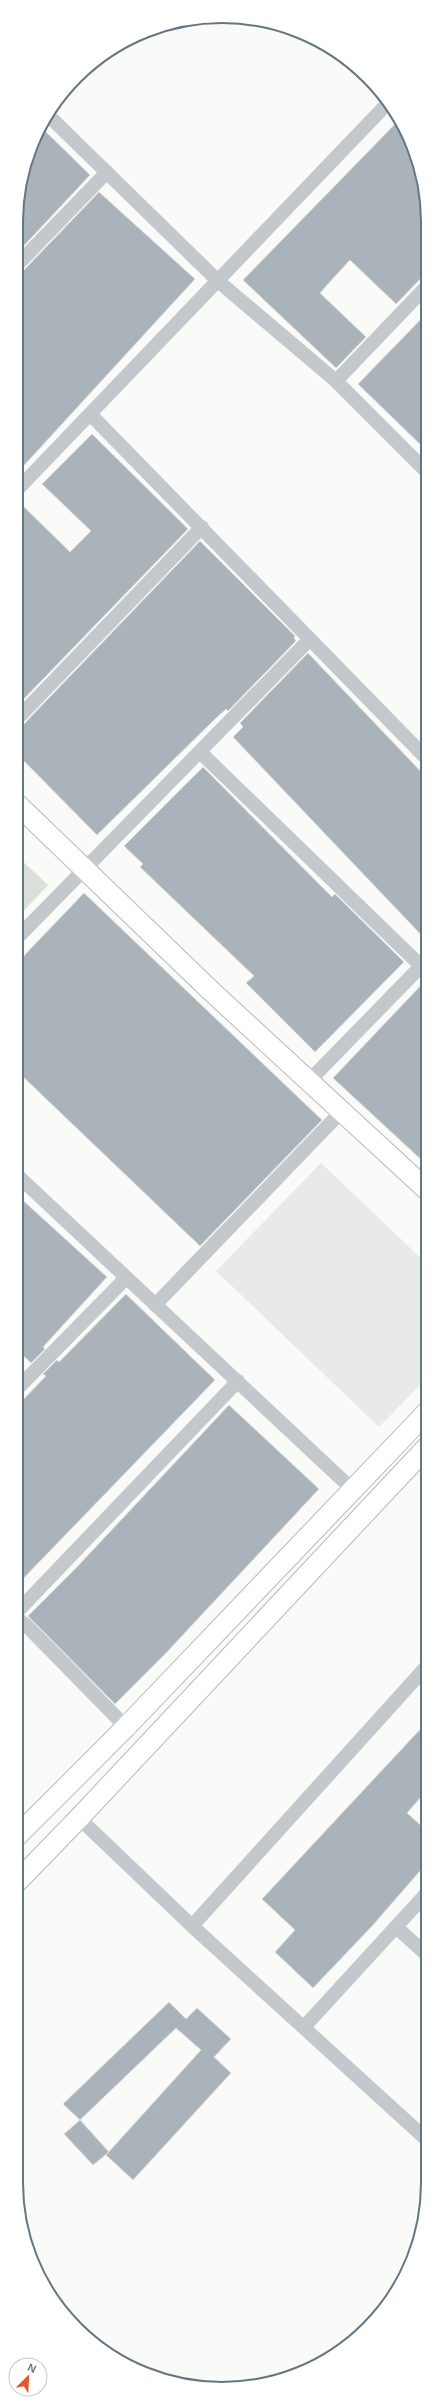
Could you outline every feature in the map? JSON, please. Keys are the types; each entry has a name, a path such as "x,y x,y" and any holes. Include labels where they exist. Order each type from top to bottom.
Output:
{"street":[{"path":"23,485 384,107"},
{"path":"52,118 218,281 336,381 421,466"},
{"path":"23,259 108,172"},
{"path":"336,381 421,293"},
{"path":"92,414 421,753"},
{"path":"23,713 202,527"},
{"path":"23,932 84,867 200,752 310,639"},
{"path":"200,752 421,960"},
{"path":"23,810 210,990 421,1181"},
{"path":"309,1081 421,966"},
{"path":"155,1305 342,1111"},
{"path":"23,1181 352,1489"},
{"path":"23,1383 126,1278"},
{"path":"23,1606 238,1381"},
{"path":"23,1830 126,1727 338,1503 421,1418"},
{"path":"23,1876 421,1453"},
{"path":"338,1503 358,1521"},
{"path":"23,1623 126,1727"},
{"path":"192,1926 421,1673"},
{"path":"79,1818 192,1926 305,2026 421,2134"},
{"path":"305,2026 421,1900"},
{"path":"396,1927 421,1950"}],"shaded area":[{"path":"23,862 48,885 23,912"},
{"path":"321,1163 421,1258 421,1384 379,1427 216,1271"}],"building":[{"path":"395,124 406,146 417,183 421,209 421,278 396,304 350,260 320,293 366,337 336,368 243,280"},
{"path":"45,131 90,175 23,247 23,209 27,183 38,146"},
{"path":"99,192 195,279 23,466 23,270"},
{"path":"421,319 421,445 358,384"},
{"path":"92,434 188,529 23,700 23,506 70,552 91,531 42,484"},
{"path":"200,541 295,636 294,638 296,641 228,711 226,709 216,718 97,835 23,760 23,725"},
{"path":"308,653 421,772 421,935 233,737 243,727 240,723"},
{"path":"203,767 332,897 335,894 404,962 315,1052 246,983 254,976 140,867 143,864 124,846"},
{"path":"84,893 322,1120 200,1246 23,1077 23,957"},
{"path":"421,985 421,1159 333,1078"},
{"path":"23,1200 107,1277 43,1347 45,1349 31,1363 23,1356"},
{"path":"126,1294 215,1380 23,1579 23,1400 46,1376 43,1374 57,1360 59,1362"},
{"path":"229,1405 319,1489 166,1653 115,1704 28,1616 76,1568"},
{"path":"421,1728 421,1797 407,1813 421,1826 421,1870 373,1925 313,1988 275,1952 295,1930 262,1899"},
{"path":"169,2002 186,2019 197,2008 231,2039 214,2057 231,2073 133,2180 106,2155 201,2050 176,2028 80,2120 63,2104"},
{"path":"80,2120 109,2152 93,2165 64,2134"}]}
